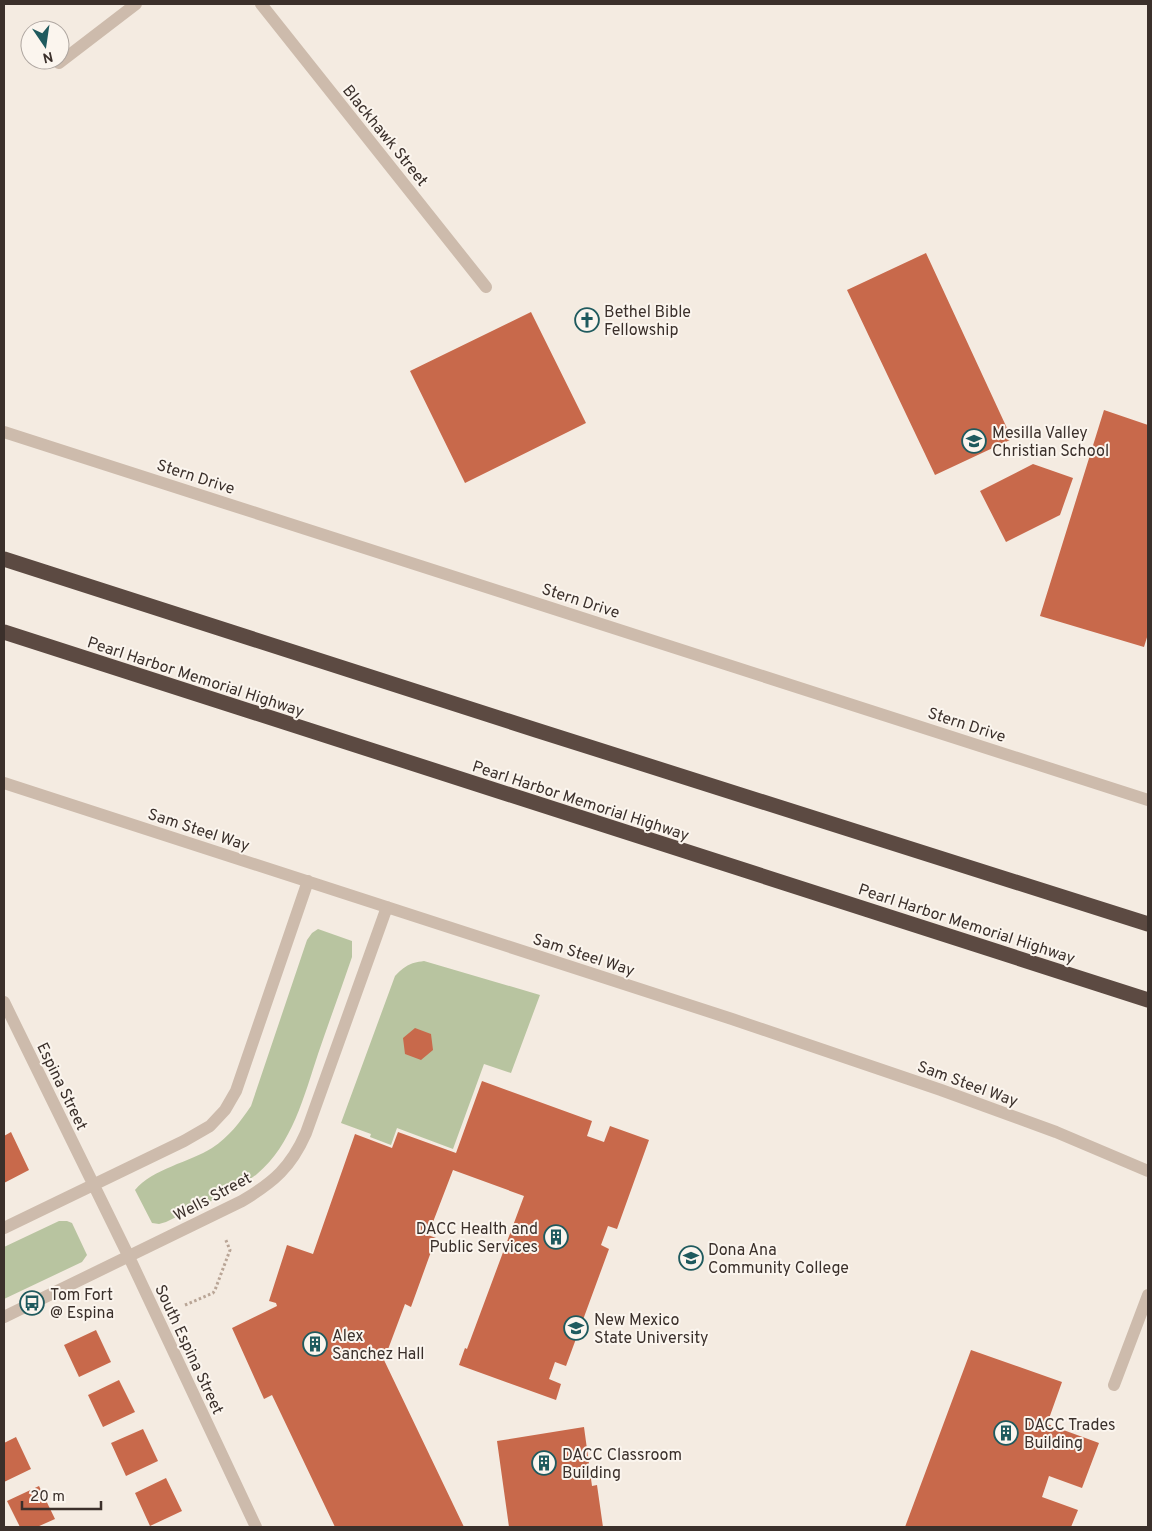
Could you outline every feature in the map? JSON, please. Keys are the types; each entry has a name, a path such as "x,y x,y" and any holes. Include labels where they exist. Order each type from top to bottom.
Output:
{"highway":[{"path":"4,559 1148,924"},
{"name":"Pearl Harbor Memorial Highway","path":"4,632 1148,1000"}],"street":[{"path":"70,55 136,4"},
{"name":"Blackhawk Street","path":"261,4 486,287"},
{"name":"Stern Drive","path":"4,432 1148,800"},
{"name":"Sam Steel Way","path":"4,783 732,1018 1056,1132 1148,1171"},
{"path":"4,1228 184,1141 210,1126 225,1110 236,1091 308,881"},
{"name":"Wells Street","path":"4,1317 242,1201 279,1175 299,1149 306,1133 388,907"},
{"name":"Espina Street","path":"4,1002 93,1184"},
{"name":"South Espina Street","path":"93,1184 256,1527"},
{"path":"1114,1385 1148,1295"}],"path":[{"path":"185,1305 213,1293 215,1290 230,1250 225,1238"}],"green space":[{"path":"318,929 352,941 352,957 302,1103 288,1134 269,1162 247,1182 166,1222 152,1223 135,1190 142,1183 161,1171 203,1153 218,1144 247,1112 251,1106 307,940"},
{"path":"424,961 540,995 511,1073 484,1064 453,1149 397,1128 391,1145 370,1137 371,1134 341,1123 395,976 408,966"},
{"path":"59,1221 72,1223 87,1255 82,1262 4,1299 4,1247"}],"building":[{"path":"926,253 1012,439 935,475 847,290"},
{"path":"531,312 586,423 465,483 410,371"},
{"path":"1104,410 1148,425 1148,634 1144,647 1040,616"},
{"path":"1033,464 1073,478 1060,515 1006,542 980,491"},
{"path":"415,1028 431,1034 433,1050 421,1060 405,1054 403,1038"},
{"path":"482,1081 592,1121 587,1136 604,1142 610,1126 649,1140 617,1229 608,1226 601,1245 609,1249 566,1366 555,1362 549,1379 561,1384 556,1400 459,1365 465,1348 467,1349 524,1196 453,1170 428,1235 436,1238 411,1307 405,1304 384,1360 464,1527 335,1527 272,1395 264,1399 232,1328 277,1306 276,1303 269,1301 287,1245 313,1254 355,1134 392,1148 398,1132 456,1153"},
{"path":"11,1132 29,1170 4,1183 4,1136"},
{"path":"96,1330 111,1362 79,1377 64,1345"},
{"name":"DACC Trades Building","path":"971,1350 1062,1382 1047,1424 1099,1443 1082,1488 1049,1476 1042,1497 1078,1510 1071,1527 905,1527"},
{"path":"119,1380 135,1412 103,1427 88,1395"},
{"name":"DACC Classroom Building","path":"584,1427 592,1486 597,1485 603,1527 509,1527 497,1441"},
{"path":"143,1429 158,1461 126,1476 111,1443"},
{"path":"16,1437 31,1469 4,1482 4,1443"},
{"path":"166,1478 182,1511 150,1526 135,1493"},
{"path":"39,1486 55,1519 37,1527 20,1527 7,1501"}],"place":[{"name":"Bethel Bible Fellowship","path":"587,320"},
{"name":"Mesilla Valley Christian School","path":"974,441"},
{"name":"DACC Health and Public Services","path":"556,1237"},
{"name":"Dona Ana Community College","path":"691,1258"},
{"name":"Tom Fort @ Espina","path":"32,1303"},
{"name":"New Mexico State University","path":"576,1328"},
{"name":"Alex Sanchez Hall","path":"315,1344"},
{"name":"DACC Trades Building","path":"1006,1433"},
{"name":"DACC Classroom Building","path":"544,1463"}]}
